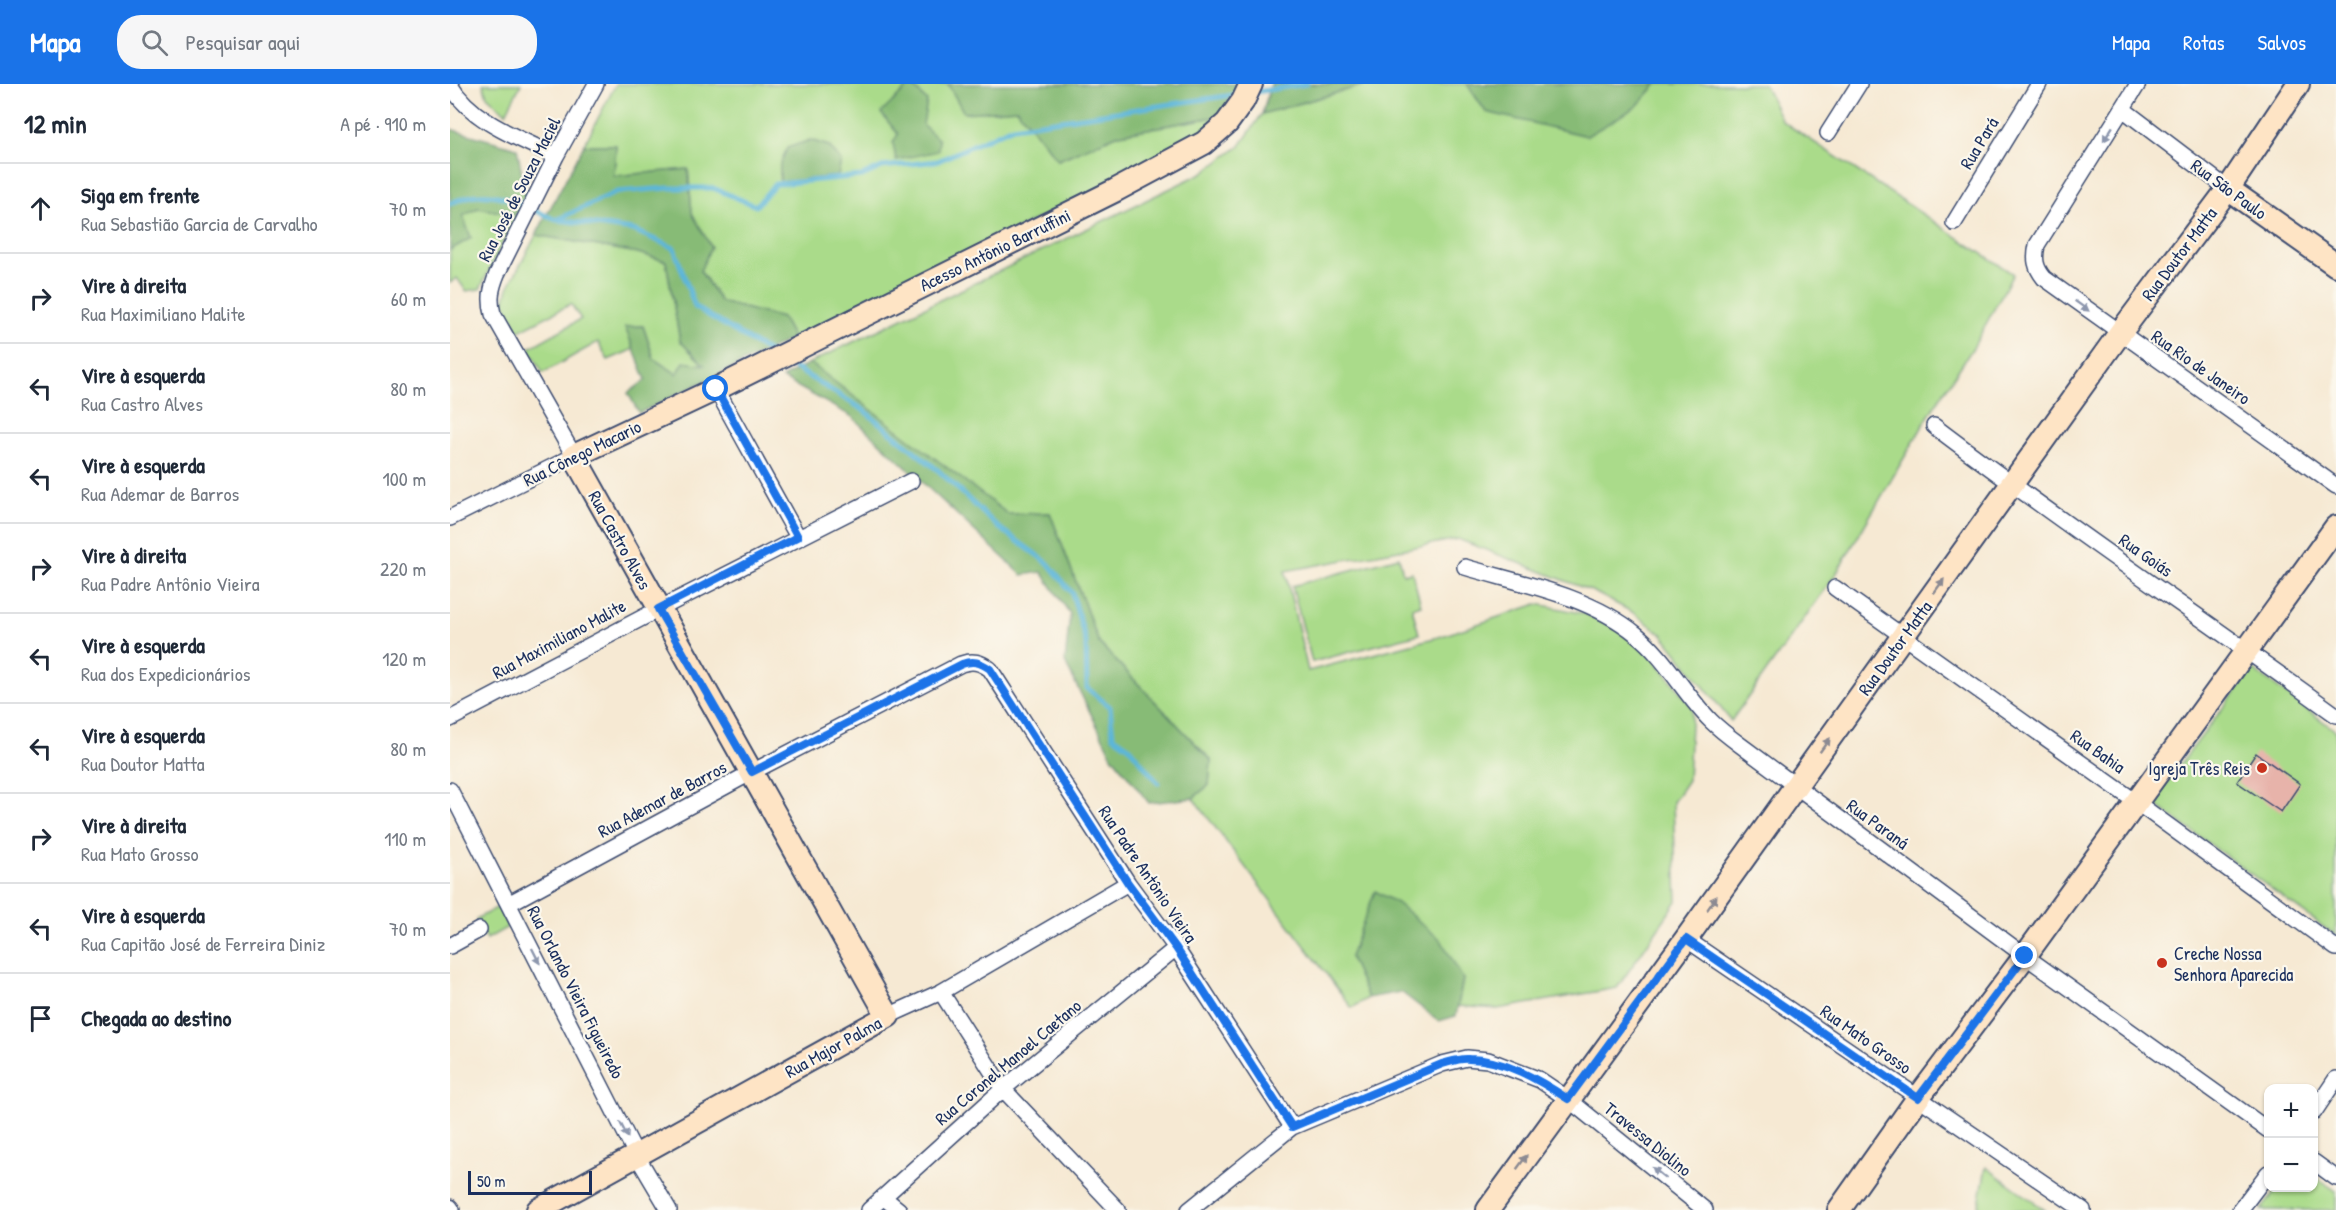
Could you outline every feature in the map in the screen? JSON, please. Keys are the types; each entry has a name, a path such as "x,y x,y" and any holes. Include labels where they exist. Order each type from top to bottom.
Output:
{"street":[{"name":"Rua José de Souza Maciel","path":"493,314 489,301 492,287 556,156 596,84"},
{"name":"Acesso Antônio Barruffini","path":"716,389 1116,190 1204,142 1227,123 1243,101 1251,84"},
{"path":"1828,133 1859,84"},
{"name":"Rua Pará","path":"1954,223 2038,84"},
{"path":"2124,110 2138,84"},
{"name":"Rua Doutor Matta","path":"1488,1210 1686,939 2120,333 2228,189 2298,84"},
{"path":"450,85 477,115 507,133 556,156"},
{"name":"Rua São Paulo","path":"2124,110 2228,189 2336,265"},
{"name":"Rua Rio de Janeiro","path":"2124,110 2037,245 2034,258 2037,269 2044,278 2336,486"},
{"name":"Rua Castro Alves","path":"493,314 888,1016"},
{"path":"716,389 798,537"},
{"name":"Rua Cônego Macario","path":"450,518 716,389"},
{"name":"Rua Goiás","path":"1934,426 2012,485 2336,715"},
{"name":"Rua Maximiliano Malite","path":"450,719 658,609 911,481"},
{"path":"1839,1210 1918,1098 2025,956 2336,527"},
{"name":"Rua Paraná","path":"1465,567 1568,597 1601,610 1636,634 1675,675 1711,721 1795,787 2264,1127"},
{"name":"Rua Bahia","path":"1835,588 2136,802 2336,948"},
{"name":"Rua Padre Antônio Vieira","path":"962,664 970,661 981,663 990,669 1128,883 1176,948 1292,1127"},
{"name":"Rua Ademar de Barros","path":"510,903 752,772 962,664"},
{"name":"Rua Orlando Vieira Figueiredo","path":"450,790 638,1156 669,1210"},
{"name":"Rua Major Palma","path":"538,1210 888,1016 941,992 1128,883"},
{"path":"450,945 479,930"},
{"name":"Rua Mato Grosso","path":"1686,939 2083,1210"},
{"name":"Rua Coronel Manoel Caetano","path":"869,1210 1003,1089 1176,948"},
{"path":"941,992 1003,1089 1118,1210"},
{"name":"Travessa Diolino","path":"1189,1210 1292,1127 1442,1064 1467,1058 1488,1060 1540,1080 1568,1099 1705,1210"},
{"path":"2318,1105 2336,1079"},
{"path":"2318,1165 2336,1178"},
{"path":"2240,1210 2264,1178"},
{"path":"883,1197 899,1210"}],"green space":[{"path":"483,84 521,84 506,113 487,96"},
{"path":"616,84 948,84 965,113 1017,109 1058,160 1119,134 1220,116 1193,143 793,338 782,318 721,302 700,270 711,247 692,213 688,169 614,176 616,145 584,145"},
{"path":"911,84 927,101 923,125 939,140 938,151 896,160 893,143 898,134 881,113"},
{"path":"948,84 1240,84 1220,116 1119,134 1058,160 1017,109 964,113"},
{"path":"1271,84 1368,84 1262,114"},
{"path":"1368,84 1467,84 1486,112 1636,107 1657,84 1764,84 1782,121 2013,274 1974,346 1931,412 1836,574 1731,721 1662,634 1632,612 1594,592 1458,539 1285,571 1308,671 1442,636 1537,604 1586,614 1622,631 1646,648 1692,707 1688,780 1673,802 1677,901 1617,988 1497,1009 1458,1006 1463,979 1350,957 1368,998 1352,1008 1193,798 1209,785 1211,760 1099,643 1050,513 1008,515 810,363 1202,173 1240,146 1262,114"},
{"path":"1467,84 1657,84 1636,107 1587,136 1486,112"},
{"path":"450,129 517,148 526,195 516,215 478,208 463,216 471,238 450,250"},
{"path":"810,140 829,146 841,161 838,176 780,182 780,165 787,148"},
{"path":"584,145 616,145 614,176 688,169 692,213 711,247 700,271 721,302 782,318 793,338 639,413 628,393 646,380 625,327 643,326 654,359 677,374 684,362 704,365 680,341 666,261 638,253 536,235"},
{"path":"478,208 516,215 480,289 466,291 457,278 450,283 450,250 471,238 462,216"},
{"path":"536,235 638,253 666,261 680,341 705,366 677,375 654,359 643,326 625,327 634,349 608,360 598,342 543,373 529,348 581,319 571,304 519,331 504,302 508,288"},
{"path":"810,363 1008,514 1050,513 1099,643 1211,760 1209,785 1193,798 1149,803 1112,756 1065,662 1070,614 1042,572 1022,575 851,416 782,378"},
{"path":"1399,557 1403,574 1412,572 1421,605 1412,608 1419,634 1312,662 1292,586"},
{"path":"2252,669 2336,731 2336,936 2152,802"},
{"path":"1375,891 1397,903 1441,940 1463,979 1456,1016 1439,1021 1401,992 1368,998 1350,957"},
{"path":"498,907 508,927 487,939 476,919"},
{"path":"1986,1167 2045,1210 1978,1210"},
{"path":"2318,1179 2336,1191 2336,1210 2261,1210 2275,1192 2318,1192"}],"building":[{"name":"Igreja Três Reis","path":"2256,753 2300,784 2281,812 2237,782"}],"waterway":[{"path":"1255,92 1307,84"},
{"path":"450,204 478,195 491,195 517,202 556,220 617,192 669,188 713,188 756,206 775,184 862,176 882,167 938,161 1013,127 1240,94"},
{"path":"559,220 633,230 674,248 695,307 772,354"},
{"path":"785,362 862,409 939,471 998,527 1048,563 1072,593 1086,642 1087,688 1110,707 1113,736 1129,747 1158,783"}],"place":[{"name":"Igreja Três Reis","path":"2262,768"},
{"name":"Creche Nossa Senhora Aparecida","path":"2162,963"}],"route":[{"path":"716,389 798,537 658,609 752,772 962,664 970,661 981,663 990,669 1128,883 1176,948 1292,1127 1442,1064 1467,1058 1488,1060 1540,1080 1568,1099 1686,939 1918,1098 2025,956"}]}
